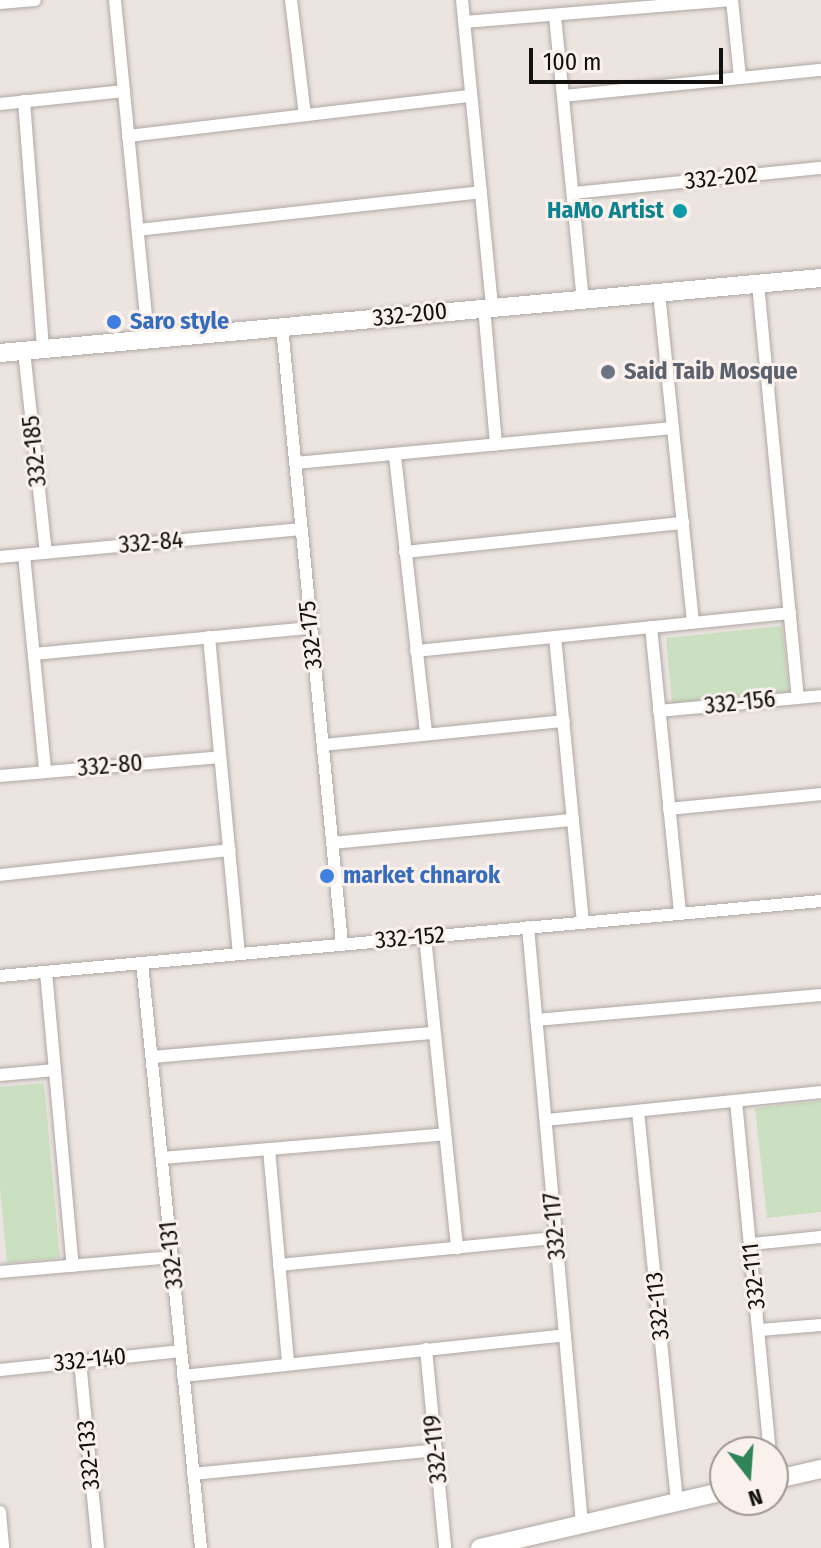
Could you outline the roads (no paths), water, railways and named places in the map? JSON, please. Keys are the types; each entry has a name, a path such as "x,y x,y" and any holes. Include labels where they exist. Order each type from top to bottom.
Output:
{"street":[{"path":"9,1 35,0"},
{"path":"115,0 148,338"},
{"path":"291,0 305,115"},
{"path":"462,0 481,192 496,444"},
{"path":"464,22 732,0 740,77"},
{"path":"555,16 583,300"},
{"path":"563,96 821,70"},
{"path":"0,104 124,91"},
{"path":"128,136 471,96"},
{"path":"24,101 43,349"},
{"name":"332-202","path":"573,193 821,168"},
{"path":"138,230 481,192"},
{"name":"332-200","path":"0,353 821,278"},
{"path":"758,284 798,697"},
{"path":"659,293 693,622"},
{"name":"332-175","path":"282,327 342,943"},
{"name":"332-185","path":"24,351 46,552"},
{"path":"296,463 672,428"},
{"path":"395,456 426,734"},
{"path":"405,552 683,523"},
{"name":"332-84","path":"0,557 302,529"},
{"path":"24,555 45,771"},
{"path":"416,651 790,613"},
{"path":"651,627 680,913"},
{"path":"34,654 310,628"},
{"path":"209,637 239,953"},
{"path":"555,637 583,923"},
{"name":"332-156","path":"659,711 821,696"},
{"path":"323,745 564,721"},
{"name":"332-80","path":"0,776 220,757"},
{"path":"669,809 821,794"},
{"path":"333,843 573,820"},
{"path":"0,875 230,850"},
{"name":"332-152","path":"0,976 821,901"},
{"name":"332-117","path":"528,927 582,1524"},
{"path":"425,937 457,1248"},
{"name":"332-131","path":"142,963 201,1548"},
{"path":"46,972 73,1266"},
{"path":"536,1020 821,995"},
{"path":"152,1057 434,1033"},
{"path":"0,1075 55,1070"},
{"path":"546,1120 821,1092"},
{"name":"332-111","path":"736,1101 769,1436"},
{"name":"332-113","path":"638,1111 677,1502"},
{"path":"162,1158 445,1134"},
{"path":"269,1149 288,1364"},
{"path":"751,1244 821,1237"},
{"path":"279,1265 556,1238"},
{"path":"0,1272 172,1257"},
{"path":"760,1330 821,1325"},
{"path":"183,1376 565,1335"},
{"name":"332-119","path":"426,1349 445,1548"},
{"name":"332-140","path":"0,1370 181,1351"},
{"name":"332-133","path":"80,1361 98,1548"},
{"path":"193,1474 436,1450"},
{"path":"789,1477 820,1471"},
{"path":"480,1548 545,1541 582,1524 709,1495"},
{"path":"0,1512 3,1548"}],"place":[{"name":"HaMo Artist","path":"680,211"},
{"name":"Saro style","path":"114,322"},
{"name":"Said Taib Mosque","path":"608,372"},
{"name":"market chnarok","path":"327,876"}]}
